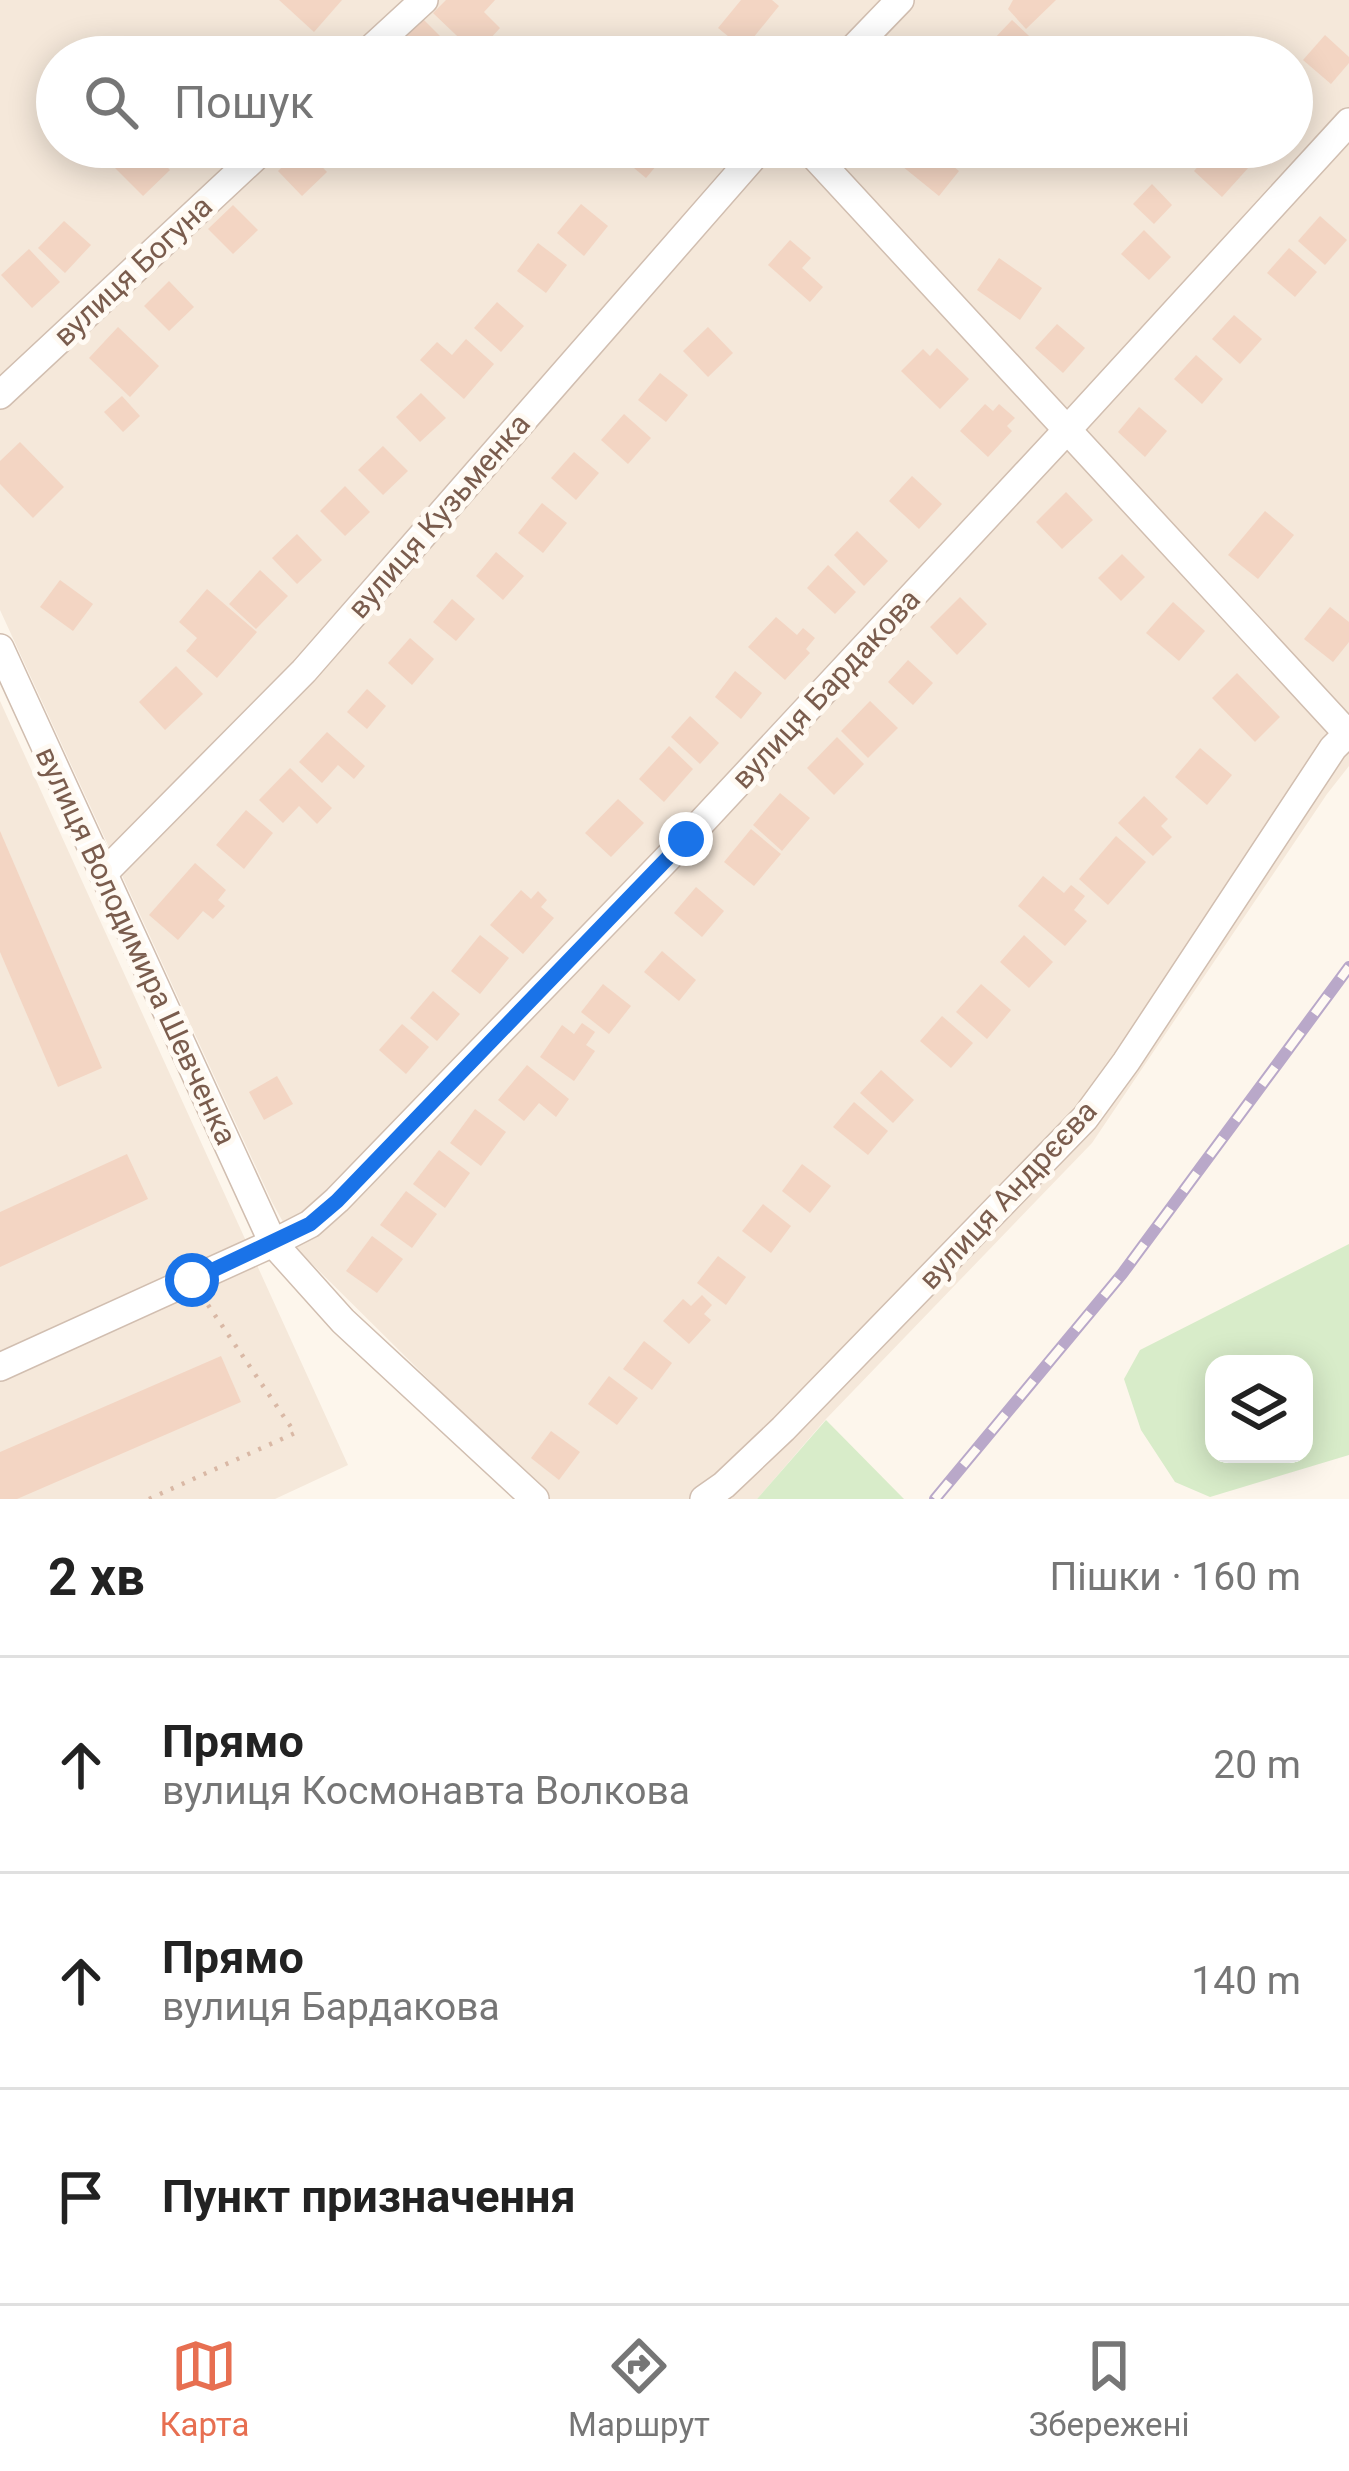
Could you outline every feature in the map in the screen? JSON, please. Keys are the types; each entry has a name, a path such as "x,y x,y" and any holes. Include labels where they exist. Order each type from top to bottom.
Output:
{"street":[{"path":"385,36 424,0"},
{"path":"865,36 900,0"},
{"name":"вулиця Бардакова","path":"1313,161 1349,122"},
{"name":"вулиця Богуна","path":"0,395 243,168"},
{"name":"вулиця Кузьменка","path":"104,874 304,670 744,168"},
{"path":"825,168 1067,430"},
{"name":"вулиця Бардакова","path":"0,1366 273,1244 310,1224 337,1201 686,839 1307,168"},
{"name":"вулиця Андрєєва","path":"704,1499 783,1429 1085,1118 1348,732 1067,430"},
{"name":"вулиця Володимира Шевченка","path":"0,648 273,1244"},
{"path":"273,1244 343,1321 535,1499"}],"path":[{"path":"149,1499 295,1433 192,1280"}],"shaded area":[{"path":"0,0 1349,0 1349,766 1092,1143 826,1419 757,1499 549,1499 299,1251 272,1202 0,610"},
{"path":"0,701 348,1465 275,1499 0,1499"}],"green space":[{"path":"1349,1244 1349,1455 1210,1497 1175,1482 1141,1430 1124,1379 1140,1350"},
{"path":"826,1420 904,1499 757,1499"}],"building":[{"path":"279,0 342,0 314,32"},
{"path":"446,0 495,0 484,12 500,28 493,36 457,36 433,13"},
{"path":"741,0 772,0 779,6 755,36 728,36 718,28"},
{"path":"1013,0 1056,0 1026,29 1008,9"},
{"path":"421,17 440,36 402,36"},
{"path":"1012,20 1029,36 997,36"},
{"path":"1325,35 1349,57 1331,84 1313,69 1313,49"},
{"path":"115,168 168,168 143,196"},
{"path":"323,168 327,172 302,196 278,171"},
{"path":"634,168 654,168 646,178"},
{"path":"904,168 959,171 939,196"},
{"path":"1197,168 1248,168 1222,197 1194,171"},
{"path":"1152,184 1172,205 1154,224 1133,204"},
{"path":"581,204 608,226 584,256 557,233"},
{"path":"233,205 258,230 233,254 208,229"},
{"path":"1320,216 1347,240 1325,265 1298,241"},
{"path":"64,221 91,245 65,273 38,248"},
{"path":"1144,230 1171,257 1149,280 1121,254"},
{"path":"790,240 811,258 802,268 823,287 810,302 768,265"},
{"path":"538,243 567,265 546,293 517,271"},
{"path":"1289,248 1317,272 1295,297 1267,273"},
{"path":"29,249 60,282 32,308 1,275"},
{"path":"999,258 1042,288 1020,320 977,290"},
{"path":"169,281 194,307 169,331 144,306"},
{"path":"497,302 524,326 501,352 474,328"},
{"path":"1234,315 1262,339 1240,364 1212,339"},
{"path":"1057,324 1085,348 1063,373 1035,348"},
{"path":"118,327 159,366 130,397 89,358"},
{"path":"708,327 733,353 708,377 683,351"},
{"path":"466,339 494,364 464,399 420,360 437,342 452,355"},
{"path":"937,348 969,379 940,409 901,371 923,349 930,356"},
{"path":"1196,355 1223,379 1202,404 1174,379"},
{"path":"660,373 688,395 666,422 638,400"},
{"path":"421,393 446,418 420,442 396,417"},
{"path":"122,396 140,416 123,432 104,412"},
{"path":"985,404 993,411 999,404 1015,418 1007,426 1012,431 988,457 960,431"},
{"path":"1139,407 1167,431 1145,457 1118,432"},
{"path":"624,414 651,438 628,464 601,440"},
{"path":"20,442 64,487 33,518 0,484 0,461"},
{"path":"383,446 408,471 383,495 358,470"},
{"path":"574,452 599,473 576,500 551,478"},
{"path":"912,476 942,504 919,529 889,501"},
{"path":"345,486 370,512 345,536 320,511"},
{"path":"1066,492 1093,520 1062,549 1036,522"},
{"path":"542,503 567,523 543,553 518,533"},
{"path":"1265,511 1294,535 1258,579 1228,555"},
{"path":"857,531 888,561 864,586 834,555"},
{"path":"297,534 322,560 297,584 272,558"},
{"path":"496,552 524,576 503,600 476,576"},
{"path":"1122,554 1145,577 1121,601 1098,578"},
{"path":"828,565 856,592 835,614 807,588"},
{"path":"260,570 288,596 256,629 229,604"},
{"path":"60,580 93,604 73,631 40,607"},
{"path":"207,589 257,632 217,678 186,651 197,638 179,622"},
{"path":"960,597 987,624 957,655 930,627"},
{"path":"452,599 475,619 456,641 433,622"},
{"path":"1173,602 1205,631 1179,661 1146,633"},
{"path":"1330,607 1349,622 1349,642 1333,662 1304,639"},
{"path":"776,617 797,635 803,628 815,638 806,649 810,653 785,680 748,647"},
{"path":"410,638 434,659 412,685 388,663"},
{"path":"908,660 933,683 913,705 888,682"},
{"path":"176,666 203,694 165,730 139,702"},
{"path":"735,671 762,693 741,719 715,697"},
{"path":"1237,673 1280,717 1255,742 1212,698"},
{"path":"367,689 386,706 367,729 347,712"},
{"path":"870,701 898,728 868,758 841,731"},
{"path":"690,716 719,743 700,764 671,737"},
{"path":"327,732 365,766 354,779 338,765 322,783 299,762"},
{"path":"837,737 864,764 834,795 807,768"},
{"path":"669,746 693,769 664,802 639,779"},
{"path":"1200,748 1232,775 1207,805 1175,777"},
{"path":"290,768 332,808 317,824 299,806 283,823 259,800"},
{"path":"780,793 810,818 782,851 753,825"},
{"path":"1144,796 1168,819 1161,826 1172,837 1153,856 1118,823"},
{"path":"618,799 644,823 611,857 585,833"},
{"path":"246,810 273,833 244,869 216,845"},
{"path":"751,829 781,854 754,886 724,862"},
{"path":"0,831 102,1068 58,1087 0,952"},
{"path":"1116,836 1146,862 1108,905 1079,879"},
{"path":"195,863 226,890 218,900 225,906 213,919 203,911 178,940 149,915"},
{"path":"1043,876 1064,893 1071,885 1085,896 1074,910 1087,921 1065,946 1018,906"},
{"path":"696,887 724,911 702,937 674,913"},
{"path":"521,890 531,899 538,891 547,900 541,907 554,918 523,954 490,925"},
{"path":"480,935 509,958 480,994 451,971"},
{"path":"1024,935 1053,962 1029,988 1000,962"},
{"path":"662,951 696,980 679,1001 644,972"},
{"path":"603,984 631,1006 609,1034 581,1012"},
{"path":"981,984 1011,1010 987,1039 956,1012"},
{"path":"433,991 460,1014 437,1041 410,1018"},
{"path":"942,1016 973,1043 951,1068 920,1041"},
{"path":"582,1023 595,1032 586,1045 595,1051 574,1081 540,1057 562,1025 574,1034"},
{"path":"402,1024 429,1047 406,1074 379,1050"},
{"path":"527,1065 569,1099 556,1117 539,1103 524,1121 498,1100"},
{"path":"881,1070 914,1100 893,1123 860,1093"},
{"path":"277,1076 293,1104 264,1120 249,1092"},
{"path":"854,1102 888,1131 868,1155 833,1127"},
{"path":"475,1109 506,1132 481,1166 450,1143"},
{"path":"439,1150 470,1173 445,1208 413,1184"},
{"path":"127,1154 148,1199 0,1267 0,1212"},
{"path":"802,1164 831,1186 810,1213 782,1191"},
{"path":"406,1191 437,1214 412,1248 380,1225"},
{"path":"763,1204 791,1226 771,1253 742,1231"},
{"path":"372,1236 403,1259 377,1293 346,1271"},
{"path":"718,1256 746,1277 726,1305 697,1283"},
{"path":"702,1295 712,1305 704,1314 711,1320 689,1344 663,1321 683,1299 691,1306"},
{"path":"644,1341 672,1363 652,1390 623,1369"},
{"path":"221,1356 241,1402 17,1499 0,1499 0,1452"},
{"path":"609,1376 638,1398 617,1425 588,1404"},
{"path":"551,1431 580,1452 559,1480 531,1458"}],"railway":[{"path":"935,1499 1122,1274 1349,967"}],"route":[{"path":"192,1280 310,1224 337,1201 686,839"}]}
